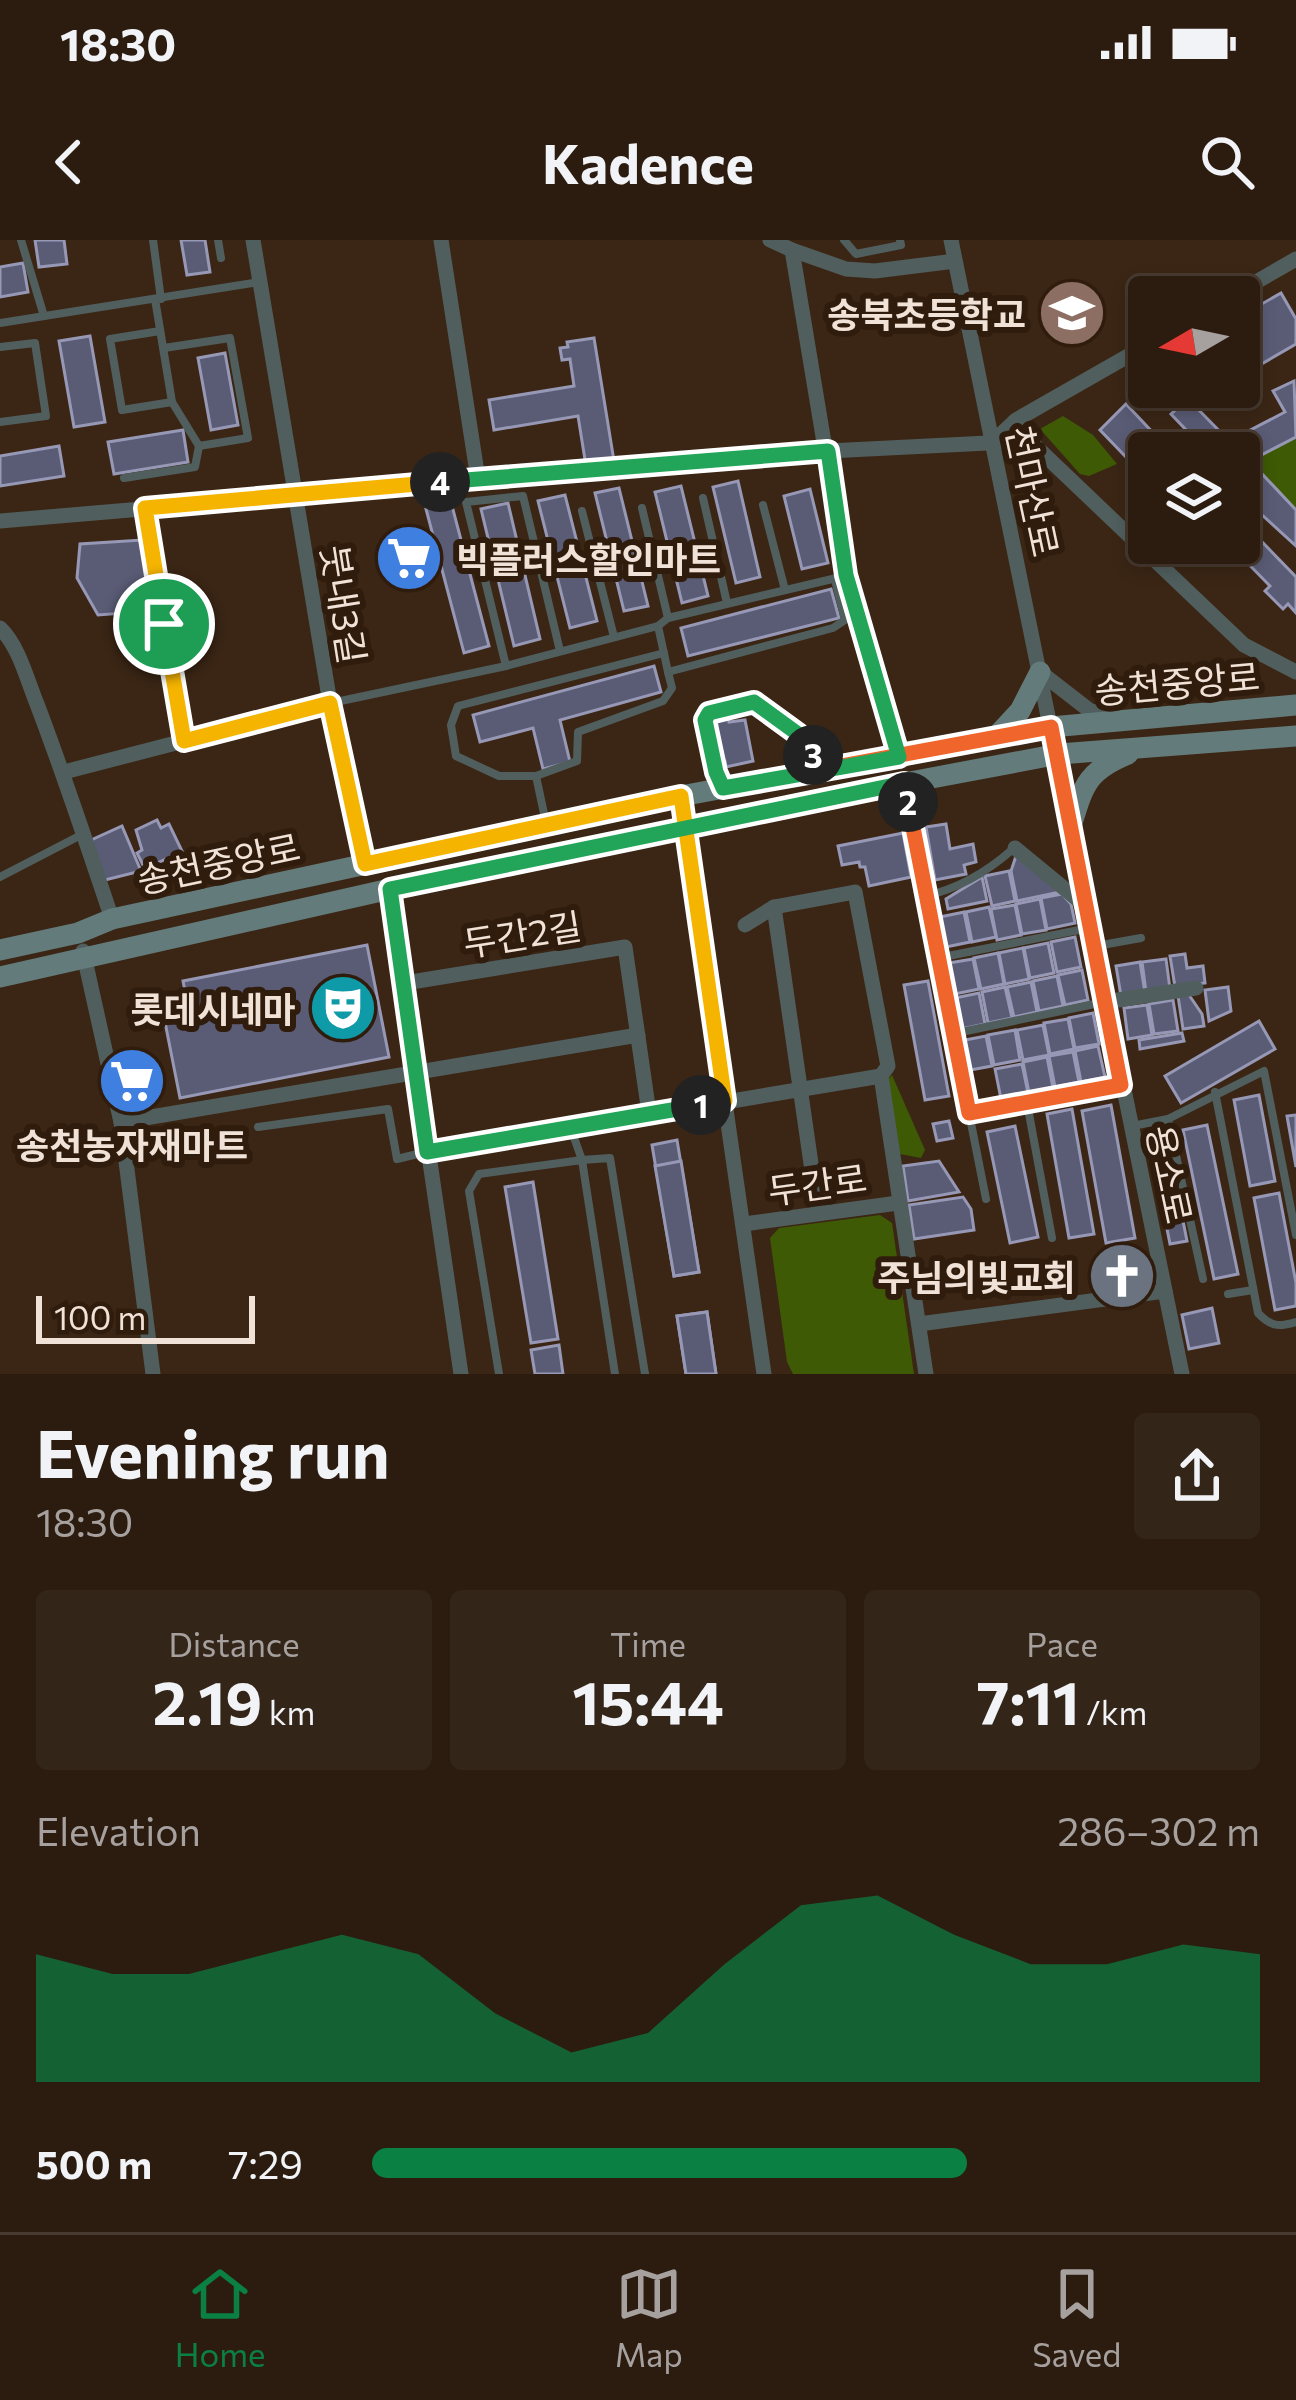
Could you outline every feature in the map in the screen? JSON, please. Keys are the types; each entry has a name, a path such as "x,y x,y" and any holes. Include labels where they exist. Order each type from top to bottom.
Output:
{"street":[{"name":"붓내3길","path":"254,240 330,703 365,864"},
{"path":"441,240 478,479"},
{"path":"770,240 846,269 875,271 955,261"},
{"name":"천마산로","path":"951,240 1059,754"},
{"path":"792,250 828,451 840,578 899,757"},
{"path":"1260,280 1296,259"},
{"path":"0,521 994,441 1016,420 1128,356"},
{"name":"송천중앙로","path":"994,441 1030,441 1244,645 1296,672"},
{"path":"145,508 184,741"},
{"path":"0,628 8,635 64,772 112,919"},
{"path":"994,738 1020,711 1040,672 1089,710 1120,720"},
{"path":"64,772 330,703"},
{"name":"송천중앙로","path":"0,950 78,933 112,919 723,788 1051,727 1296,705"},
{"name":"송천중앙로","path":"0,977 390,889 1059,754 1296,736"},
{"path":"1072,823 1082,789 1100,766 1145,747"},
{"name":"용소로","path":"1059,754 1181,1374"},
{"name":"두간로","path":"681,796 764,1374"},
{"path":"1015,848 1088,908"},
{"path":"390,889 461,1374"},
{"path":"745,926 774,907 855,892 888,1066 881,1076 926,1374"},
{"path":"774,907 818,1212"},
{"path":"78,933 121,1122 153,1374"},
{"name":"두간2길","path":"405,983 626,947 649,1113"},
{"path":"1105,1002 1196,988"},
{"path":"121,1122 638,1035"},
{"path":"427,1152 881,1076"},
{"name":"두간로","path":"744,1224 898,1203"},
{"path":"919,1324 1165,1291"}],"lane":[{"path":"21,240 44,316"},
{"path":"124,478 195,467 199,446 172,402 160,331 153,240"},
{"path":"218,240 221,258"},
{"path":"844,240 856,254 901,244 900,240"},
{"path":"869,251 875,271"},
{"path":"0,323 261,282"},
{"path":"160,331 110,339 122,410 172,402"},
{"path":"164,348 230,338 248,438 199,446"},
{"path":"0,347 35,343 46,416 0,422"},
{"path":"506,666 466,502 523,496 560,651"},
{"path":"704,498 727,603"},
{"path":"764,506 785,590"},
{"path":"642,508 668,618"},
{"path":"582,511 614,638"},
{"path":"330,703 506,666 658,626 668,618 840,578 845,620 833,628 668,672"},
{"path":"658,626 672,688 663,701 578,732 577,761 536,776 499,776 456,756 451,725 458,706 664,653"},
{"path":"723,788 705,720 709,713 746,703 754,702 798,734 819,770"},
{"path":"536,776 547,824"},
{"path":"904,783 916,812 926,896 986,1199"},
{"path":"0,877 83,834"},
{"path":"926,896 975,876 1015,848"},
{"path":"938,958 1091,928"},
{"path":"1095,946 1142,938"},
{"path":"952,1034 1105,1002"},
{"path":"1130,1126 1168,1119 1264,1071 1296,1235"},
{"path":"969,1113 1121,1085"},
{"path":"1215,1092 1258,1313 1279,1327 1296,1322"},
{"path":"1027,1103 1052,1238"},
{"path":"258,1127 388,1109 397,1159 427,1152"},
{"path":"1168,1119 1202,1279"},
{"path":"570,1127 582,1160 615,1374"},
{"path":"499,1374 469,1190 479,1174 610,1158 646,1374"},
{"path":"1228,1294 1253,1290"}],"green space":[{"path":"1063,416 1093,435 1117,464 1089,476 1080,474 1040,429"},
{"path":"1296,437 1296,510 1260,472 1260,456"},
{"path":"892,1075 925,1150 921,1158 900,1154 886,1082"},
{"path":"880,1215 892,1223 914,1374 793,1374 787,1362 770,1238 779,1228"}],"building":[{"path":"35,240 64,240 67,264 39,267"},
{"path":"181,240 205,240 210,272 187,275"},
{"path":"23,263 28,292 0,297 0,267"},
{"path":"1281,293 1296,319 1296,344 1260,365 1260,305"},
{"path":"90,336 105,422 74,427 59,341"},
{"path":"594,338 614,461 586,466 578,416 494,430 489,400 574,386 570,359 562,360 560,348 568,347 567,342"},
{"path":"225,353 238,425 211,430 198,358"},
{"path":"1294,381 1296,437 1260,456 1260,432 1247,432 1285,412 1273,391"},
{"path":"1126,404 1152,432 1128,432 1128,459 1100,430"},
{"path":"1178,408 1197,408 1220,432 1188,432 1171,414"},
{"path":"183,430 188,462 114,474 108,442"},
{"path":"59,446 64,476 0,486 0,456"},
{"path":"1260,472 1296,510 1296,546 1260,513"},
{"path":"738,481 760,577 736,583 713,487"},
{"path":"681,486 708,596 682,603 655,492"},
{"path":"619,488 648,606 624,611 595,493"},
{"path":"810,489 828,563 802,569 784,496"},
{"path":"565,495 597,621 570,628 538,501"},
{"path":"451,502 489,646 464,653 426,509"},
{"path":"508,503 540,639 514,646 481,509"},
{"path":"142,540 154,620 135,623 133,618 125,619 124,613 98,615 77,578 80,544"},
{"path":"1260,540 1296,577 1296,613 1288,604 1283,609 1265,591 1270,586 1249,564 1260,564"},
{"path":"831,589 839,618 688,656 681,628"},
{"path":"654,666 661,692 560,720 570,762 543,769 533,728 480,742 473,715"},
{"path":"727,712 729,722 745,720 753,761 726,767 719,760 716,715"},
{"path":"157,820 161,828 169,824 182,851 145,869 137,853 142,850 136,830"},
{"path":"946,824 950,849 973,844 976,862 964,865 966,874 935,880 926,827"},
{"path":"122,826 141,871 105,880 89,841"},
{"path":"903,833 911,877 869,886 865,867 859,862 842,865 838,846"},
{"path":"1017,853 1060,892 1017,901 1011,871"},
{"path":"1009,871 1015,901 992,906 985,876"},
{"path":"982,877 987,901 948,909 946,899"},
{"path":"1062,894 1071,904 1075,923 1047,929 1041,898"},
{"path":"1040,899 1046,930 1022,934 1016,904"},
{"path":"1015,905 1021,935 997,940 991,909"},
{"path":"989,907 996,937 972,942 966,912"},
{"path":"964,912 970,942 946,947 940,917"},
{"path":"1075,937 1081,967 1057,972 1051,942"},
{"path":"1048,943 1054,973 1030,978 1024,948"},
{"path":"367,945 389,1057 180,1098 162,1007 187,1002 183,981"},
{"path":"1023,948 1029,979 1005,984 999,953"},
{"path":"998,953 1004,984 981,989 974,958"},
{"path":"1185,954 1187,968 1203,966 1205,983 1175,987 1170,956"},
{"path":"973,959 979,989 955,994 949,963"},
{"path":"1166,959 1170,989 1146,992 1142,962"},
{"path":"1140,962 1145,993 1121,996 1116,966"},
{"path":"1082,970 1088,1000 1065,1005 1058,975"},
{"path":"1057,976 1063,1006 1039,1011 1033,981"},
{"path":"928,981 949,1096 925,1100 904,985"},
{"path":"1031,982 1037,1012 1014,1017 1007,987"},
{"path":"1005,987 1012,1018 988,1023 982,992"},
{"path":"1228,987 1231,1011 1209,1021 1205,990"},
{"path":"979,993 985,1024 961,1029 955,998"},
{"path":"1189,995 1204,1026 1183,1029 1178,996"},
{"path":"1173,1000 1178,1031 1154,1034 1149,1004"},
{"path":"1147,1005 1152,1035 1128,1039 1124,1008"},
{"path":"1093,1013 1099,1044 1075,1048 1069,1018"},
{"path":"1068,1019 1074,1049 1050,1054 1044,1023"},
{"path":"1259,1021 1275,1049 1181,1103 1165,1076"},
{"path":"1043,1025 1049,1055 1023,1060 1017,1030"},
{"path":"1015,1030 1020,1060 994,1065 988,1035"},
{"path":"1182,1033 1184,1041 1140,1049 1139,1040"},
{"path":"986,1036 992,1066 965,1071 960,1041"},
{"path":"1098,1046 1105,1077 1081,1082 1075,1051"},
{"path":"1073,1052 1079,1082 1055,1087 1049,1056"},
{"path":"1047,1057 1053,1088 1029,1093 1023,1062"},
{"path":"1022,1064 1028,1093 1001,1099 995,1069"},
{"path":"1259,1095 1275,1181 1250,1186 1234,1100"},
{"path":"1111,1105 1135,1238 1106,1243 1082,1111"},
{"path":"1072,1109 1094,1234 1069,1238 1047,1114"},
{"path":"1296,1115 1296,1167 1287,1116"},
{"path":"949,1121 953,1138 937,1141 933,1124"},
{"path":"1207,1125 1238,1274 1214,1279 1183,1130"},
{"path":"1015,1126 1038,1237 1010,1243 987,1132"},
{"path":"677,1140 699,1272 674,1276 652,1145"},
{"path":"1167,1140 1187,1241 1170,1244 1150,1143"},
{"path":"681,1161 699,1272 674,1276 655,1166"},
{"path":"939,1161 959,1192 908,1201 903,1166"},
{"path":"533,1182 558,1339 531,1343 505,1187"},
{"path":"1279,1193 1296,1306 1275,1310 1254,1198"},
{"path":"963,1197 971,1209 974,1230 914,1239 909,1205"},
{"name":"주님의빛교회","path":"1138,1260 1141,1288 1107,1292 1103,1264"},
{"path":"1212,1308 1219,1343 1189,1349 1182,1315"},
{"path":"707,1312 716,1374 686,1374 677,1316"},
{"path":"707,1312 716,1374 686,1374 677,1316"},
{"path":"559,1345 563,1374 535,1374 531,1350"}],"place":[{"name":"송북초등학교","path":"1072,313"},
{"name":"빅플러스할인마트","path":"409,558"},
{"name":"롯데시네마","path":"343,1008"},
{"name":"송천농자재마트","path":"132,1081"},
{"name":"주님의빛교회","path":"1122,1276"}],"route":[{"path":"164,624 145,508 828,451 846,575 899,757 723,788 705,720 709,713 754,702 798,734 819,770 899,757 1051,727 1121,1085 969,1113 904,783 686,827 390,889 427,1152 725,1101 686,827 681,796 365,864 330,703 184,741 164,624"}]}
